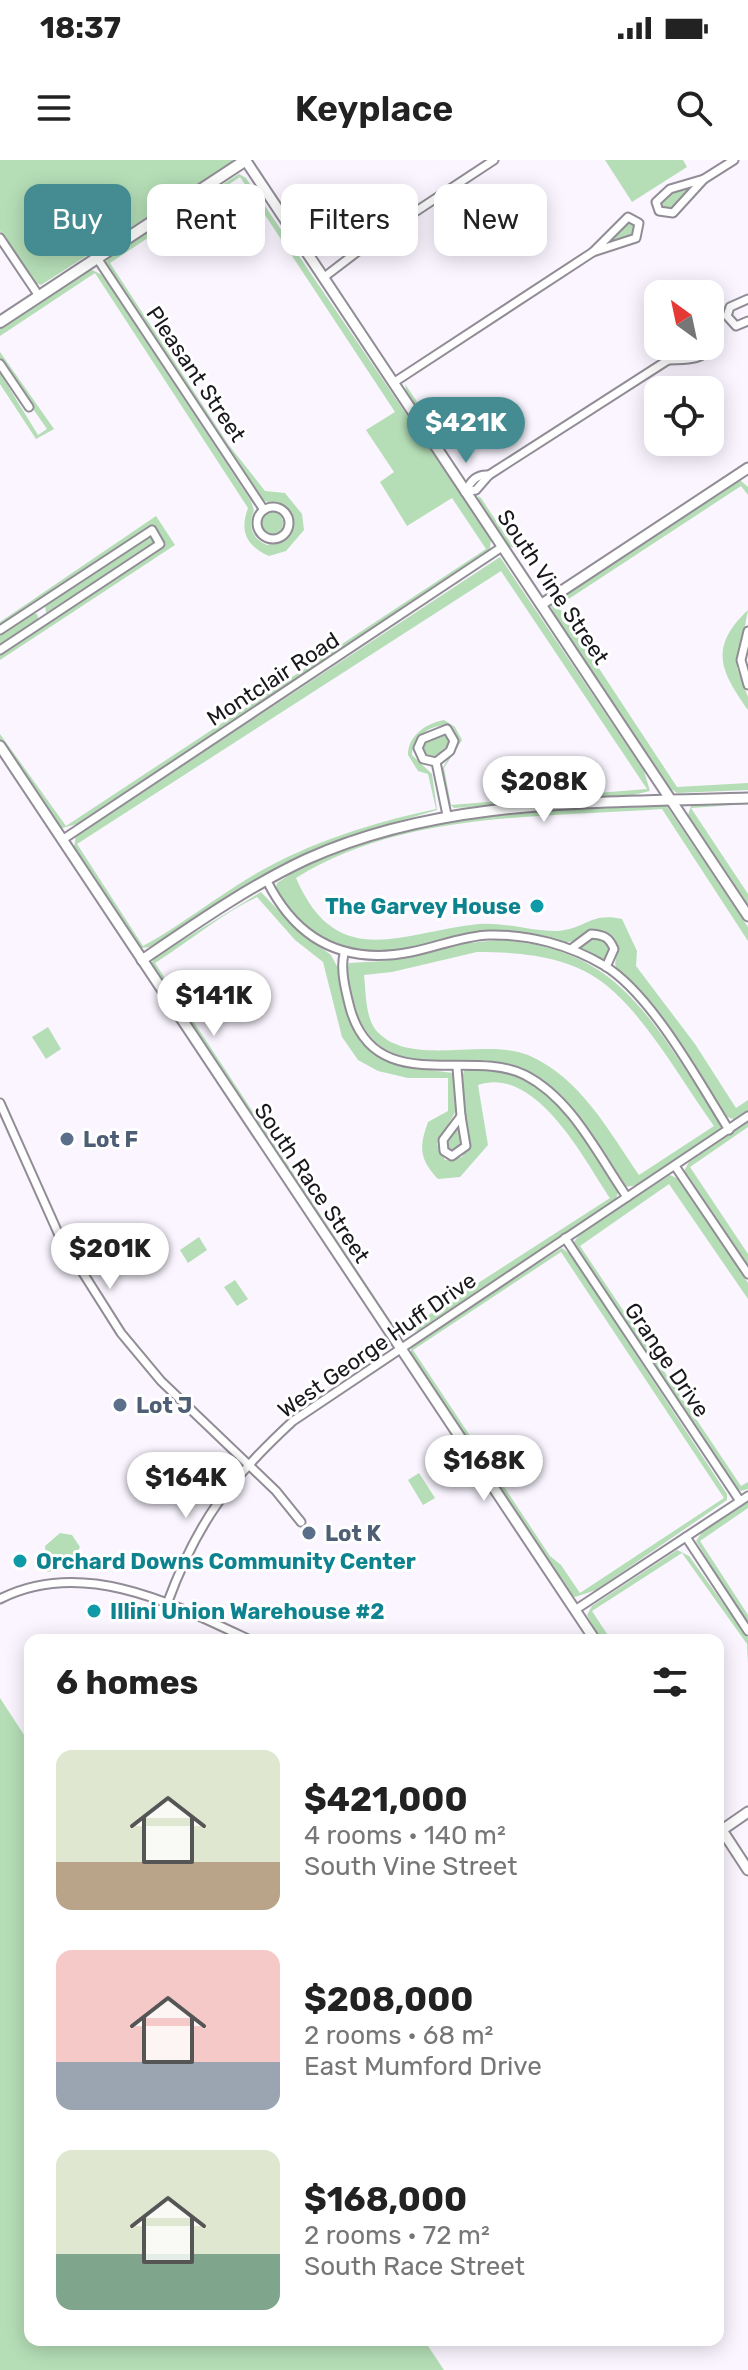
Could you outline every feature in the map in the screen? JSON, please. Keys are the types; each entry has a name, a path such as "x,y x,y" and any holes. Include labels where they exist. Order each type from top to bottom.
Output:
{"main road":[{"path":"0,322 246,160"}],"street":[{"name":"South Vine Street","path":"246,160 748,916"},
{"path":"323,278 374,239 494,160"},
{"path":"704,179 673,213 659,211 656,202 661,194 704,179 734,160"},
{"path":"393,383 593,252 620,222 632,218 639,223 636,238 593,252"},
{"path":"0,238 39,296"},
{"name":"Pleasant Street","path":"97,258 264,510"},
{"path":"748,299 730,307 727,316 736,326 748,321"},
{"path":"465,492 471,481 481,475 489,475 668,360"},
{"path":"0,364 29,407"},
{"path":"542,604 747,472"},
{"name":"Pleasant Street","path":"279,508 287,515 289,525 284,534 274,539 261,533 257,523 264,510 279,508"},
{"path":"0,630 152,530 160,544 0,650"},
{"name":"Montclair Road","path":"62,840 502,547"},
{"path":"37,606 46,620"},
{"path":"748,631 741,660 748,685"},
{"path":"447,729 453,736 453,746 436,762 420,756 419,744 434,731 447,729"},
{"name":"South Race Street","path":"0,746 591,1634"},
{"path":"436,762 447,815"},
{"path":"142,960 267,881 337,847 447,815 748,798"},
{"path":"267,881 296,922 344,954 410,952 488,935 530,939 571,949 606,967 645,1003 729,1130"},
{"path":"571,949 591,934 602,935 610,940 614,949 606,967"},
{"path":"344,954 343,965 354,1021 367,1040 389,1056 407,1063 457,1068 498,1066 541,1084 565,1107 627,1197"},
{"path":"457,1068 466,1146 452,1156 444,1151 443,1140 461,1116"},
{"path":"0,1103 55,1227 101,1306 161,1381 249,1463 301,1522"},
{"name":"West George Huff Drive","path":"167,1604 200,1526 249,1463 310,1408 748,1116"},
{"path":"675,1166 748,1274"},
{"name":"Grange Drive","path":"565,1238 740,1501"},
{"path":"575,1610 748,1496"},
{"path":"686,1537 748,1631"},
{"path":"0,1599 40,1585 80,1581 112,1586 167,1604 236,1634"},
{"path":"724,1825 748,1812"},
{"path":"724,1833 748,1870"}],"green space":[{"path":"0,160 233,162 199,184 147,184 147,217 131,227 131,184 24,184 24,256 86,256 41,285 35,283 0,231"},
{"path":"605,160 683,160 687,167 632,202"},
{"path":"239,174 250,184 245,184 240,177 223,184"},
{"path":"694,187 674,210 661,208 664,195"},
{"path":"265,206 281,230 281,239 265,215"},
{"path":"628,221 636,228 631,238 603,246"},
{"path":"147,233 147,239 131,249 131,243"},
{"path":"121,256 110,263 228,444 265,491 285,493 302,514 304,530 286,551 269,556 250,543 244,524 248,508 95,273 0,336 0,329 83,273 92,270 102,275 251,501 254,535 267,545 285,541 293,526 288,509 262,500 104,265 108,258"},
{"path":"292,256 299,256 491,539 490,549 77,824 62,828 0,740 0,734 66,826 486,549 452,498 407,526 380,482 394,472 366,430 395,412"},
{"path":"0,352 54,429 36,439 0,384 0,373 38,435 47,429 0,361"},
{"path":"405,384 445,443 439,443 407,395"},
{"path":"740,480 748,487 748,495 741,486 558,606 677,787 748,783 748,790 677,793 665,785 564,633 550,605"},
{"path":"478,496 514,548 508,546 479,504"},
{"path":"271,511 279,515 283,523 279,531 271,535 263,531 259,523 263,515"},
{"path":"156,516 175,545 0,660 0,654 166,544 153,525 0,626 0,622"},
{"path":"149,537 155,541 152,545 46,613 45,604"},
{"path":"500,557 644,771 650,791 633,795 454,808 447,802 441,771 457,743 449,726 436,726 419,737 412,755 432,774 437,810 348,836 282,864 150,947 141,948 74,847 76,836","holes":["501,571 647,789 451,805 444,768 462,740 455,727 444,720 425,727 415,736 408,755 418,771 428,774 436,809 365,827 296,853 252,876 143,946 77,844"]},
{"path":"748,610 737,668 748,697 748,710 726,671 723,648 727,636"},
{"path":"32,613 37,614 39,620 0,647 0,634"},
{"path":"447,732 450,743 433,759 426,759 420,747 425,741"},
{"path":"748,801 748,804 691,808 748,894 748,910 688,815 691,806 696,804"},
{"path":"666,805 748,927 748,941 662,809 521,817 427,829 381,840 337,856 296,878 312,908 331,926 351,936 374,940 479,924 558,931 595,919 622,919 637,951 636,966 695,1044 736,1108 748,1100 748,1111 735,1120 725,1116 651,1005 619,974 615,964 618,947 609,933 562,942 502,933 406,950 352,950 326,940 301,921 275,891 277,883 310,863 346,848 423,827 504,815"},
{"path":"261,892 295,928 331,955 339,970 347,1014 362,1044 399,1066 453,1073 457,1109 437,1144 445,1160 462,1157 466,1147 468,1136 462,1092 464,1071 490,1068 513,1073 535,1084 571,1120 614,1183 618,1192 616,1200 419,1330 399,1338 151,964 155,957","holes":["257,897 295,940 323,962 342,1037 358,1060 378,1071 408,1078 448,1078 448,1111 428,1122 422,1146 424,1159 438,1179 460,1177 488,1145 478,1085 499,1083 519,1089 556,1119 610,1198 399,1334 155,963 218,919"]},
{"path":"592,938 605,941 610,950 608,961 582,950 582,943"},
{"path":"497,940 533,944 590,965 634,1000 653,1023 714,1110 722,1130 638,1185 625,1187 606,1164 572,1108 549,1085 523,1072 494,1066 411,1059 388,1051 368,1034 354,1005 348,978 349,963 384,961 450,945","holes":["477,952 561,962 592,975 606,985 650,1033 714,1126 639,1175 578,1091 563,1077 528,1055 510,1050 425,1050 406,1047 389,1041 375,1029 368,1010 364,975 392,972"]},
{"path":"48,1027 61,1049 46,1059 32,1037"},
{"path":"748,1121 748,1127 690,1167 748,1254 748,1270 684,1171 689,1162"},
{"path":"459,1125 463,1146 450,1152 446,1145"},
{"path":"670,1175 681,1180 748,1283 748,1299 669,1184 580,1246 741,1486 748,1482 748,1489 741,1491 733,1485 573,1243 582,1232"},
{"path":"199,1237 207,1250 188,1263 180,1250"},
{"path":"562,1248 571,1255 727,1494 727,1500 596,1590 575,1597 567,1591 411,1358 411,1349 418,1340","holes":["561,1252 724,1498 580,1593 561,1565 550,1556 413,1350"]},
{"path":"235,1280 248,1299 237,1306 224,1287"},
{"path":"419,1473 435,1498 423,1505 408,1480"},
{"path":"748,1502 748,1508 700,1541 748,1615 748,1627 696,1541 702,1532"},
{"path":"60,1533 72,1535 80,1547 75,1556 61,1562 57,1570 47,1572 45,1546"},
{"path":"677,1550 689,1556 748,1638 748,1664 747,1644 682,1553 592,1611 607,1634 597,1634 587,1615 592,1606"},
{"path":"0,1698 24,1735 24,2346 428,2346 444,2370 0,2370"}],"place":[{"name":"The Garvey House","path":"537,906"},
{"name":"Lot F","path":"67,1139"},
{"name":"Lot J","path":"120,1405"},
{"name":"Lot K","path":"309,1533"},
{"name":"Orchard Downs Community Center","path":"20,1561"},
{"name":"Illini Union Warehouse #2","path":"94,1611"}]}
